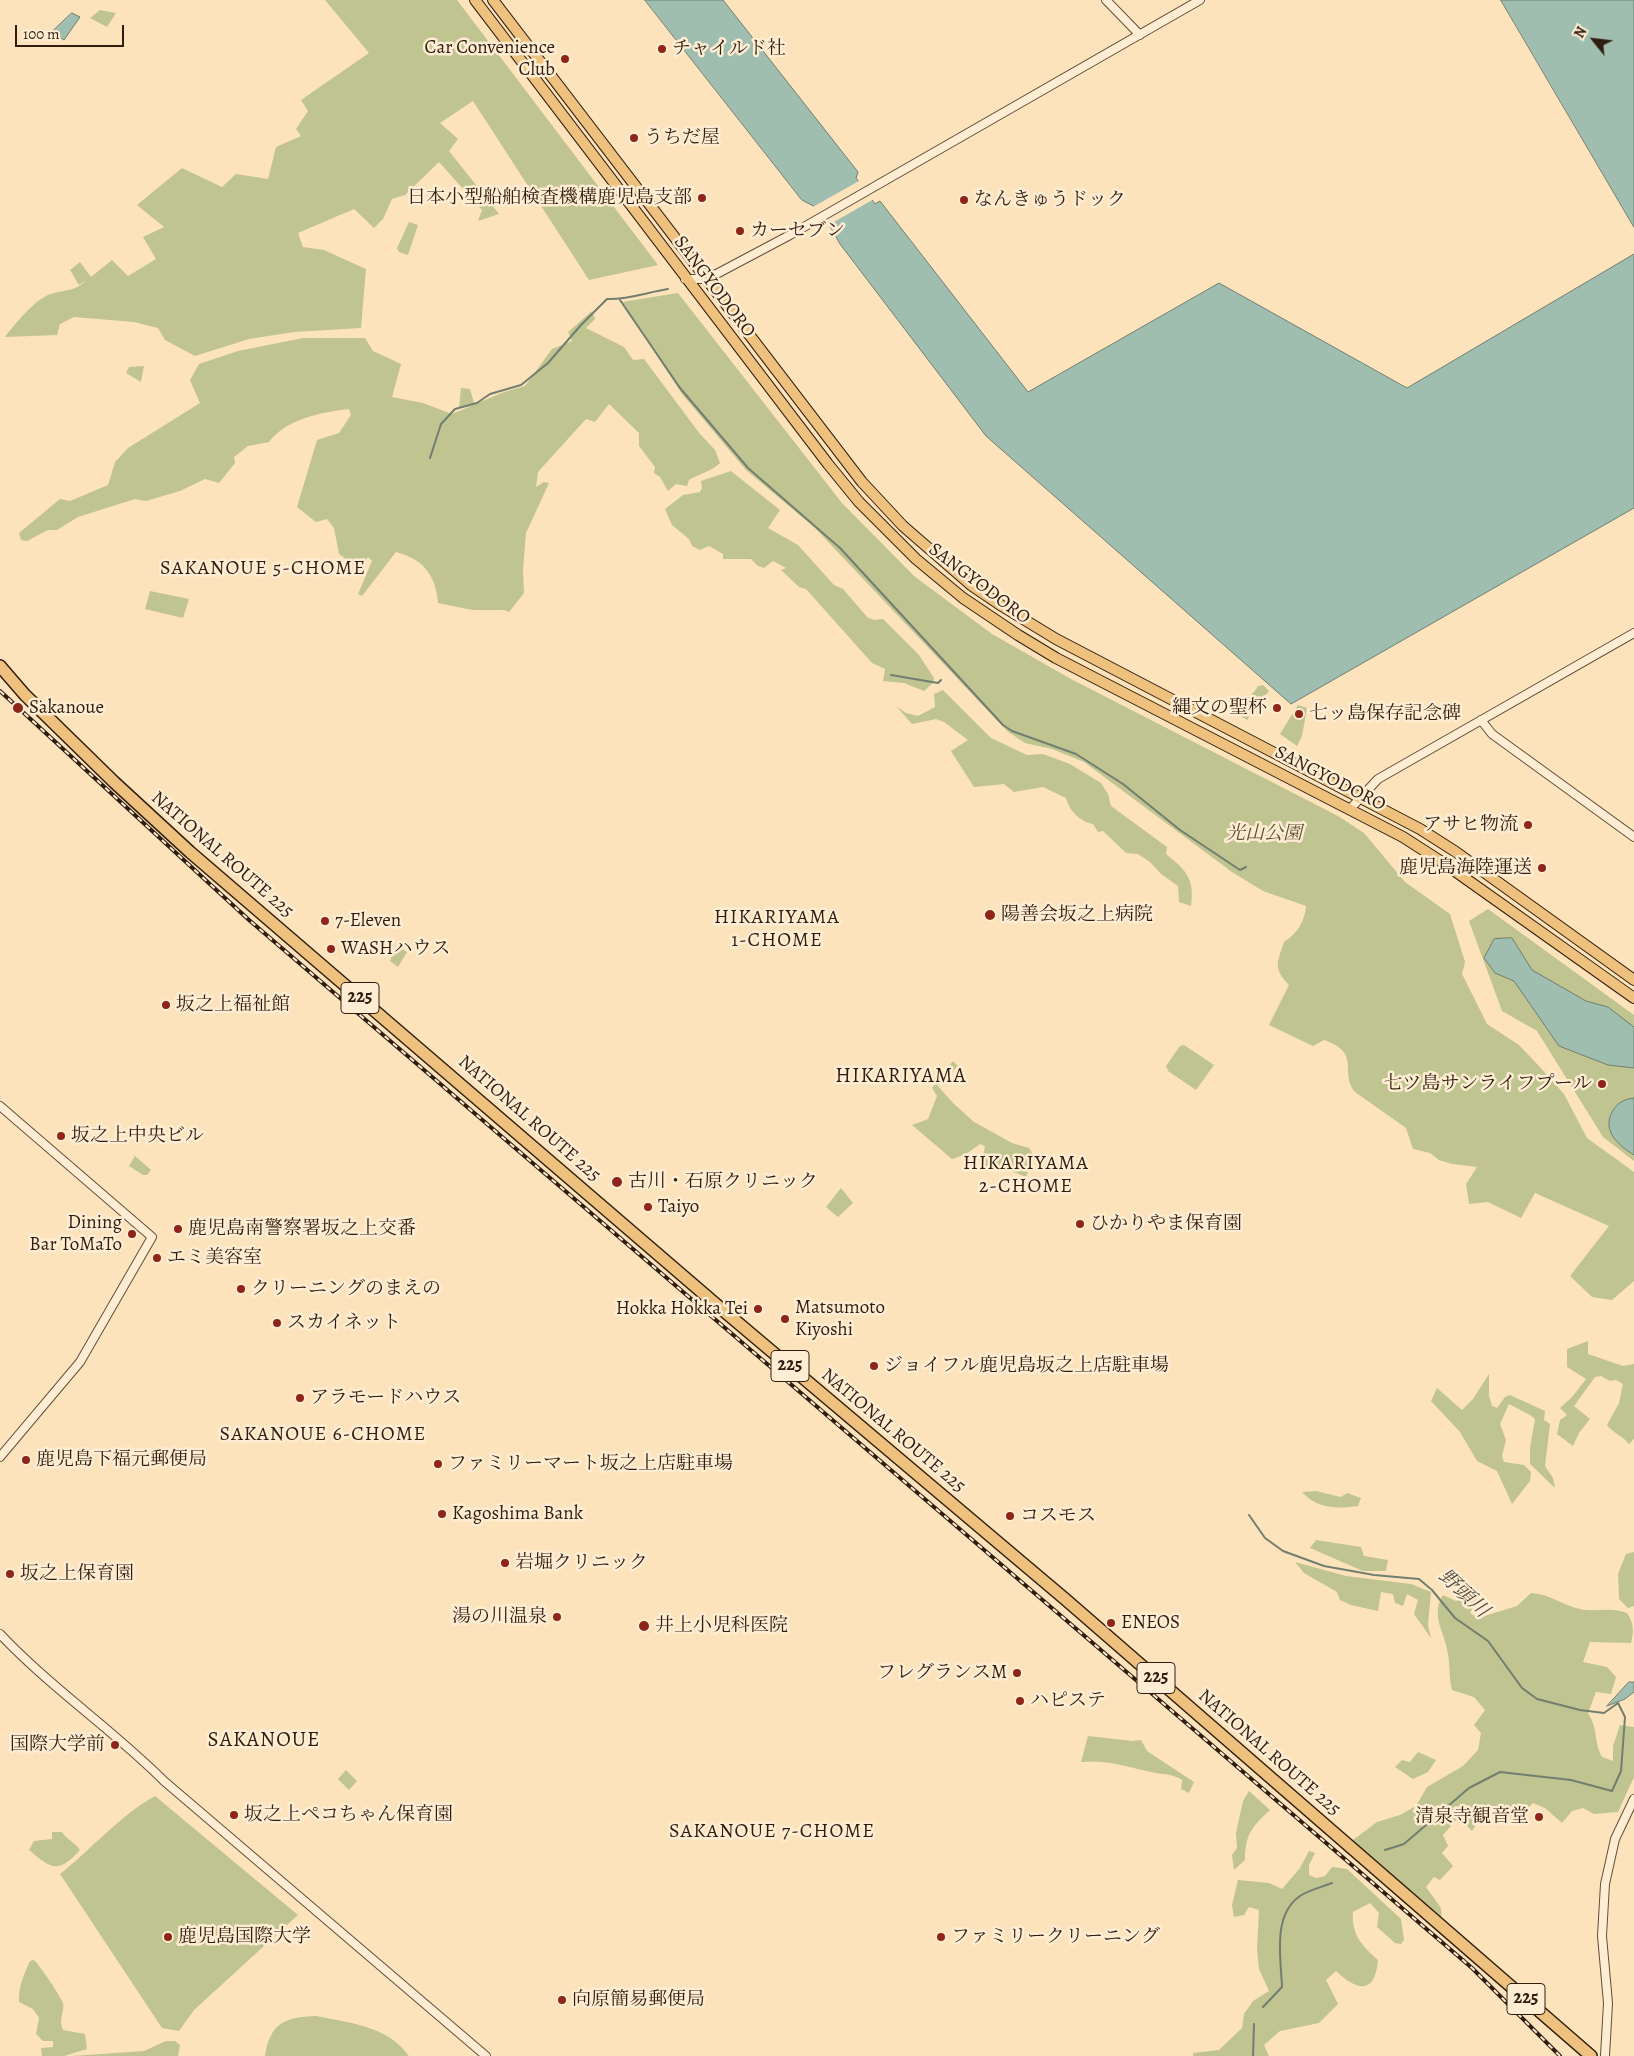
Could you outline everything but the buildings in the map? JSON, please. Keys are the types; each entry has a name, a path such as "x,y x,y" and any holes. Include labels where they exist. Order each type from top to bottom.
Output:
{"highway":[{"name":"NATIONAL ROUTE 225","path":"0,666 30,699 177,841 722,1310 1056,1591 1591,2056"}],"main road":[{"name":"SANGYODORO","path":"475,0 685,279 859,502 916,559 957,592 1018,636 1056,658 1351,808 1444,864 1634,998"},
{"name":"SANGYODORO","path":"493,0 862,482 903,526 971,585 1056,639 1360,796 1456,852 1634,980"}],"street":[{"path":"1106,0 1140,34"},
{"path":"685,279 707,279 818,220 1200,0"},
{"path":"1351,808 1360,796 1378,779 1634,633"},
{"path":"1481,720 1492,734 1634,836"},
{"path":"0,1106 152,1237 76,1368 0,1457"},
{"path":"0,1634 26,1662 144,1761 164,1782 486,2056"},
{"path":"1605,2056 1608,2003 1602,1926 1605,1884 1615,1839 1634,1799"}],"green space":[{"path":"325,0 457,0 658,265 589,280 473,101 440,123 458,139 449,151 499,214 478,221 482,210 439,162 405,195 392,199 383,219 374,228 354,209 298,233 303,247 324,250 366,269 361,328 294,332 249,339 195,356 165,340 158,328 134,322 74,317 60,324 57,335 5,337 26,312 39,301 51,294 74,288 82,284 87,280 79,285 70,270 80,262 91,277 112,260 128,276 156,259 143,237 164,227 137,205 182,168 222,187 236,174 268,179 276,147 301,136 296,129 308,111 301,100 369,53"},
{"path":"100,10 116,13 107,27 90,18"},
{"path":"409,222 418,225 408,255 399,252 397,248"},
{"name":"光山公園","path":"678,293 842,503 914,576 992,634 1071,679 1338,816 1364,833 1405,882 1450,914 1465,962 1462,974 1487,1024 1519,1045 1564,1094 1587,1138 1634,1172 1634,1281 1612,1300 1592,1297 1570,1276 1609,1226 1535,1193 1521,1218 1488,1202 1469,1204 1466,1184 1477,1167 1452,1164 1439,1160 1430,1153 1413,1149 1406,1128 1355,1092 1351,1085 1346,1057 1343,1051 1336,1045 1324,1040 1313,1046 1269,1025 1289,985 1280,974 1278,960 1284,942 1300,927 1306,906 1263,891 1232,872 1084,762 1052,749 1025,743 1007,731 815,528 746,470 682,394 622,302"},
{"path":"592,311 595,319 586,328 624,347 633,360 644,359 700,434 715,450 720,463 689,480 687,486 676,484 668,491 660,477 654,473 655,467 639,446 639,433 609,404 595,422 586,419 538,472 536,487 544,482 549,483 526,533 523,571 524,593 509,612 504,610 472,610 438,603 437,593 431,576 414,559 396,552 362,596 358,594 372,561 368,557 362,564 354,565 339,554 334,528 327,519 316,522 297,507 317,440 339,433 351,415 349,409 305,418 276,434 269,442 248,446 234,457 235,463 219,483 205,479 180,491 146,501 135,499 78,517 57,530 48,530 27,541 21,540 19,533 60,499 70,501 108,485 115,462 128,448 200,403 190,380 199,364 238,351 303,338 365,338 373,351 401,364 392,397 423,403 452,414 504,392 525,386 552,349 572,341 568,332"},
{"path":"144,366 141,382 126,373 129,367"},
{"path":"461,388 470,389 474,403 459,408"},
{"path":"731,471 780,510 768,528 798,545 834,585 843,589 868,618 874,620 883,619 919,655 934,678 933,683 924,691 904,683 883,681 885,669 872,663 806,589 799,587 781,570 786,568 773,561 764,568 758,566 751,559 723,559 723,554 709,546 700,550 692,546 689,539 672,525 665,509 683,495 700,492 702,488 701,481"},
{"path":"150,591 189,599 183,618 145,609"},
{"path":"1263,685 1269,691 1254,705 1248,720 1234,713 1239,705 1253,694 1258,686"},
{"path":"943,690 991,738 1027,755 1043,754 1070,764 1101,783 1108,794 1111,806 1167,847 1166,854 1184,870 1192,889 1191,906 1179,902 1178,886 1161,874 1150,862 1138,854 1126,853 1103,831 1098,832 1093,824 1080,818 1070,807 1066,798 1043,787 1014,792 1004,784 974,787 951,751 968,740 944,722 936,719 912,724 896,706 906,713 918,716 935,707 934,694"},
{"path":"1298,705 1307,708 1302,736 1297,746 1280,734"},
{"name":"七ツ島サンライフプール","path":"1488,909 1634,1015 1634,1161 1603,1137 1537,1031 1502,1011 1469,921"},
{"path":"397,945 407,952 398,967 390,961"},
{"path":"1184,1045 1214,1065 1196,1090 1168,1071 1166,1066 1180,1046"},
{"path":"953,1061 958,1066 937,1085 974,1122 1012,1143 1029,1148 1034,1156 1026,1177 1005,1168 981,1167 985,1146 980,1144 966,1154 952,1159 912,1125 928,1119 937,1096 932,1088"},
{"path":"135,1156 151,1170 147,1175 143,1175 129,1166"},
{"path":"841,1188 853,1203 838,1217 826,1207"},
{"path":"1588,1341 1588,1354 1623,1366 1634,1364 1634,1439 1629,1444 1607,1425 1619,1403 1623,1384 1616,1380 1610,1381 1601,1376 1595,1377 1574,1406 1590,1419 1579,1433 1573,1446 1557,1434 1560,1420 1567,1415 1560,1408 1572,1397 1586,1379 1567,1367 1567,1349"},
{"path":"1489,1374 1489,1396 1492,1406 1497,1408 1505,1397 1510,1395 1545,1411 1544,1420 1550,1424 1545,1466 1553,1478 1555,1488 1530,1464 1530,1448 1535,1419 1509,1404 1500,1424 1506,1440 1502,1456 1504,1462 1524,1465 1531,1472 1530,1481 1512,1504 1497,1471 1477,1461 1460,1432 1431,1401 1437,1388 1462,1410 1473,1399"},
{"path":"1316,1491 1341,1497 1347,1493 1361,1498 1358,1506 1335,1507 1314,1502 1302,1492"},
{"path":"1316,1540 1361,1547 1364,1556 1388,1560 1386,1571 1363,1571 1310,1548"},
{"path":"1634,1552 1634,1606 1628,1608 1619,1599 1618,1574 1626,1554"},
{"path":"1295,1562 1346,1576 1411,1584 1431,1592 1428,1625 1431,1638 1414,1614 1418,1600 1407,1594 1403,1606 1395,1603 1393,1594 1381,1592 1378,1611 1351,1605 1340,1600 1337,1592 1304,1573"},
{"path":"1472,1590 1480,1596 1470,1613 1478,1618 1517,1606 1531,1593 1544,1595 1580,1609 1614,1610 1627,1613 1633,1628 1631,1643 1590,1642 1583,1662 1607,1667 1616,1677 1611,1694 1596,1692 1588,1713 1594,1725 1602,1757 1613,1761 1613,1746 1620,1725 1634,1727 1634,1777 1618,1812 1594,1814 1583,1808 1572,1811 1562,1823 1545,1808 1533,1803 1523,1813 1520,1820 1493,1808 1483,1814 1472,1831 1459,1817 1443,1835 1448,1846 1442,1853 1453,1866 1440,1880 1434,1877 1426,1887 1441,1908 1442,1922 1347,1840 1353,1840 1377,1822 1400,1815 1416,1806 1427,1787 1463,1766 1478,1750 1481,1733 1474,1725 1485,1710 1474,1697 1452,1690 1448,1654 1438,1617 1439,1603 1443,1595 1456,1601 1467,1596"},
{"path":"1088,1736 1132,1741 1141,1740 1147,1751 1194,1782 1189,1793 1181,1789 1182,1780 1173,1776 1110,1763 1081,1762"},
{"path":"1418,1752 1436,1760 1428,1772 1413,1779 1395,1767 1402,1760 1410,1762"},
{"path":"346,1770 357,1781 349,1790 338,1779"},
{"path":"1249,1791 1270,1810 1254,1826 1246,1844 1245,1860 1234,1870 1232,1855 1237,1848 1236,1833 1243,1801"},
{"path":"155,1796 298,1915 194,2010 179,2031 162,2028 60,1874 129,1813"},
{"path":"52,1832 62,1832 80,1850 73,1858 60,1866 49,1865 29,1850 34,1841 52,1839"},
{"path":"1309,1851 1315,1853 1309,1865 1309,1875 1316,1878 1325,1876 1332,1867 1347,1869 1401,1919 1404,1940 1401,1944 1395,1943 1377,1927 1379,1913 1370,1903 1353,1912 1354,1927 1359,1939 1378,1960 1373,1979 1369,1984 1358,1986 1336,1971 1326,1980 1338,2004 1319,2023 1280,2031 1264,2045 1269,2056 1193,2056 1193,2053 1219,2050 1242,2028 1244,2014 1253,2001 1269,1991 1259,1969 1257,1949 1259,1910 1249,1907 1244,1915 1234,1917 1232,1905 1238,1880 1269,1883 1282,1889 1300,1868"},
{"path":"34,1960 50,1981 63,2003 61,2022 63,2030 85,2034 87,2049 64,2056 42,2056 41,2048 53,2047 53,2041 43,2041 36,2034 39,2018 33,2009 19,2002 20,1986 30,1961"},
{"path":"316,2016 367,2027 379,2032 400,2046 409,2056 265,2056 271,2036 281,2024 296,2018"},
{"path":"166,2041 175,2041 180,2045 178,2056 72,2056 144,2051"}],"shaded area":[{"path":"645,0 723,0 858,172 856,178 875,204 880,201 1028,392 1219,283 1407,388 1634,254 1634,508 1291,704 986,436 840,244 821,210 802,200"},
{"path":"1501,0 1634,0 1634,227"},
{"path":"72,13 80,17 64,40 52,32"},
{"path":"1512,938 1532,970 1586,1001 1608,1007 1634,1027 1634,1068 1608,1065 1559,1046 1514,981 1495,973 1484,958 1494,939"},
{"path":"1634,1098 1634,1155 1622,1147 1613,1137 1610,1131 1609,1119 1616,1106 1624,1100"},
{"path":"1629,1682 1634,1682 1634,1692 1625,1699 1607,1706"}],"pier":[{"path":"859,181 874,199 827,226 819,212 811,208"}],"waterway":[{"path":"430,458 441,424 455,409 477,403 490,394 521,385 548,363 607,299 630,297 668,289"},
{"path":"620,300 680,388 748,468 840,548 1003,725 1012,731 1076,754 1123,784 1180,830 1240,870 1246,867"},
{"path":"891,675 938,683 941,680"},
{"name":"野頭川","path":"1249,1515 1265,1538 1283,1551 1324,1566 1374,1575 1419,1579 1432,1590 1455,1618 1488,1641 1522,1688 1537,1699 1580,1710 1604,1713 1618,1703 1625,1717 1621,1771 1612,1791 1571,1780 1500,1772 1469,1788 1404,1844 1385,1850"},
{"path":"1263,2007 1282,1987 1280,1938 1285,1914 1291,1904 1300,1896 1332,1883"},
{"path":"1253,2056 1254,2024"}],"railway":[{"path":"0,691 249,920 1472,1968 1560,2056"}],"place":[{"name":"チャイルド社","path":"662,49"},
{"name":"Car Convenience Club","path":"565,59"},
{"name":"うちだ屋","path":"634,138"},
{"name":"日本小型船舶検査機構鹿児島支部","path":"702,198"},
{"name":"なんきゅうドック","path":"964,200"},
{"name":"カーセブン","path":"740,231"},
{"name":"Sakanoue","path":"18,708"},
{"name":"縄文の聖杯","path":"1277,708"},
{"name":"七ッ島保存記念碑","path":"1299,714"},
{"name":"アサヒ物流","path":"1528,825"},
{"name":"鹿児島海陸運送","path":"1542,868"},
{"name":"陽善会坂之上病院","path":"990,915"},
{"name":"7-Eleven","path":"325,921"},
{"name":"WASHハウス","path":"331,949"},
{"name":"坂之上福祉館","path":"166,1005"},
{"name":"七ツ島サンライフプール","path":"1602,1084"},
{"name":"坂之上中央ビル","path":"61,1136"},
{"name":"古川・石原クリニック","path":"617,1182"},
{"name":"Taiyo","path":"648,1207"},
{"name":"ひかりやま保育園","path":"1080,1224"},
{"name":"鹿児島南警察署坂之上交番","path":"178,1229"},
{"name":"Dining Bar ToMaTo","path":"132,1234"},
{"name":"エミ美容室","path":"157,1258"},
{"name":"クリーニングのまえの","path":"241,1289"},
{"name":"Hokka Hokka Tei","path":"758,1309"},
{"name":"Matsumoto Kiyoshi","path":"785,1319"},
{"name":"スカイネット","path":"277,1323"},
{"name":"ジョイフル鹿児島坂之上店駐車場","path":"874,1366"},
{"name":"アラモードハウス","path":"300,1398"},
{"name":"鹿児島下福元郵便局","path":"26,1460"},
{"name":"ファミリーマート坂之上店駐車場","path":"438,1464"},
{"name":"Kagoshima Bank","path":"442,1514"},
{"name":"コスモス","path":"1010,1516"},
{"name":"岩堀クリニック","path":"505,1563"},
{"name":"坂之上保育園","path":"10,1574"},
{"name":"湯の川温泉","path":"557,1617"},
{"name":"ENEOS","path":"1111,1623"},
{"name":"井上小児科医院","path":"644,1626"},
{"name":"フレグランスM","path":"1017,1673"},
{"name":"ハピステ","path":"1020,1701"},
{"name":"国際大学前","path":"115,1745"},
{"name":"坂之上ペコちゃん保育園","path":"234,1815"},
{"name":"清泉寺観音堂","path":"1539,1817"},
{"name":"鹿児島国際大学","path":"168,1937"},
{"name":"ファミリークリーニング","path":"941,1937"},
{"name":"向原簡易郵便局","path":"562,2000"}],"district":[{"name":"SAKANOUE 5-CHOME","path":"263,569"},
{"name":"HIKARIYAMA 1-CHOME","path":"777,930"},
{"name":"HIKARIYAMA","path":"901,1077"},
{"name":"HIKARIYAMA 2-CHOME","path":"1026,1176"},
{"name":"SAKANOUE 6-CHOME","path":"323,1435"},
{"name":"SAKANOUE","path":"264,1741"},
{"name":"SAKANOUE 7-CHOME","path":"772,1832"}]}
